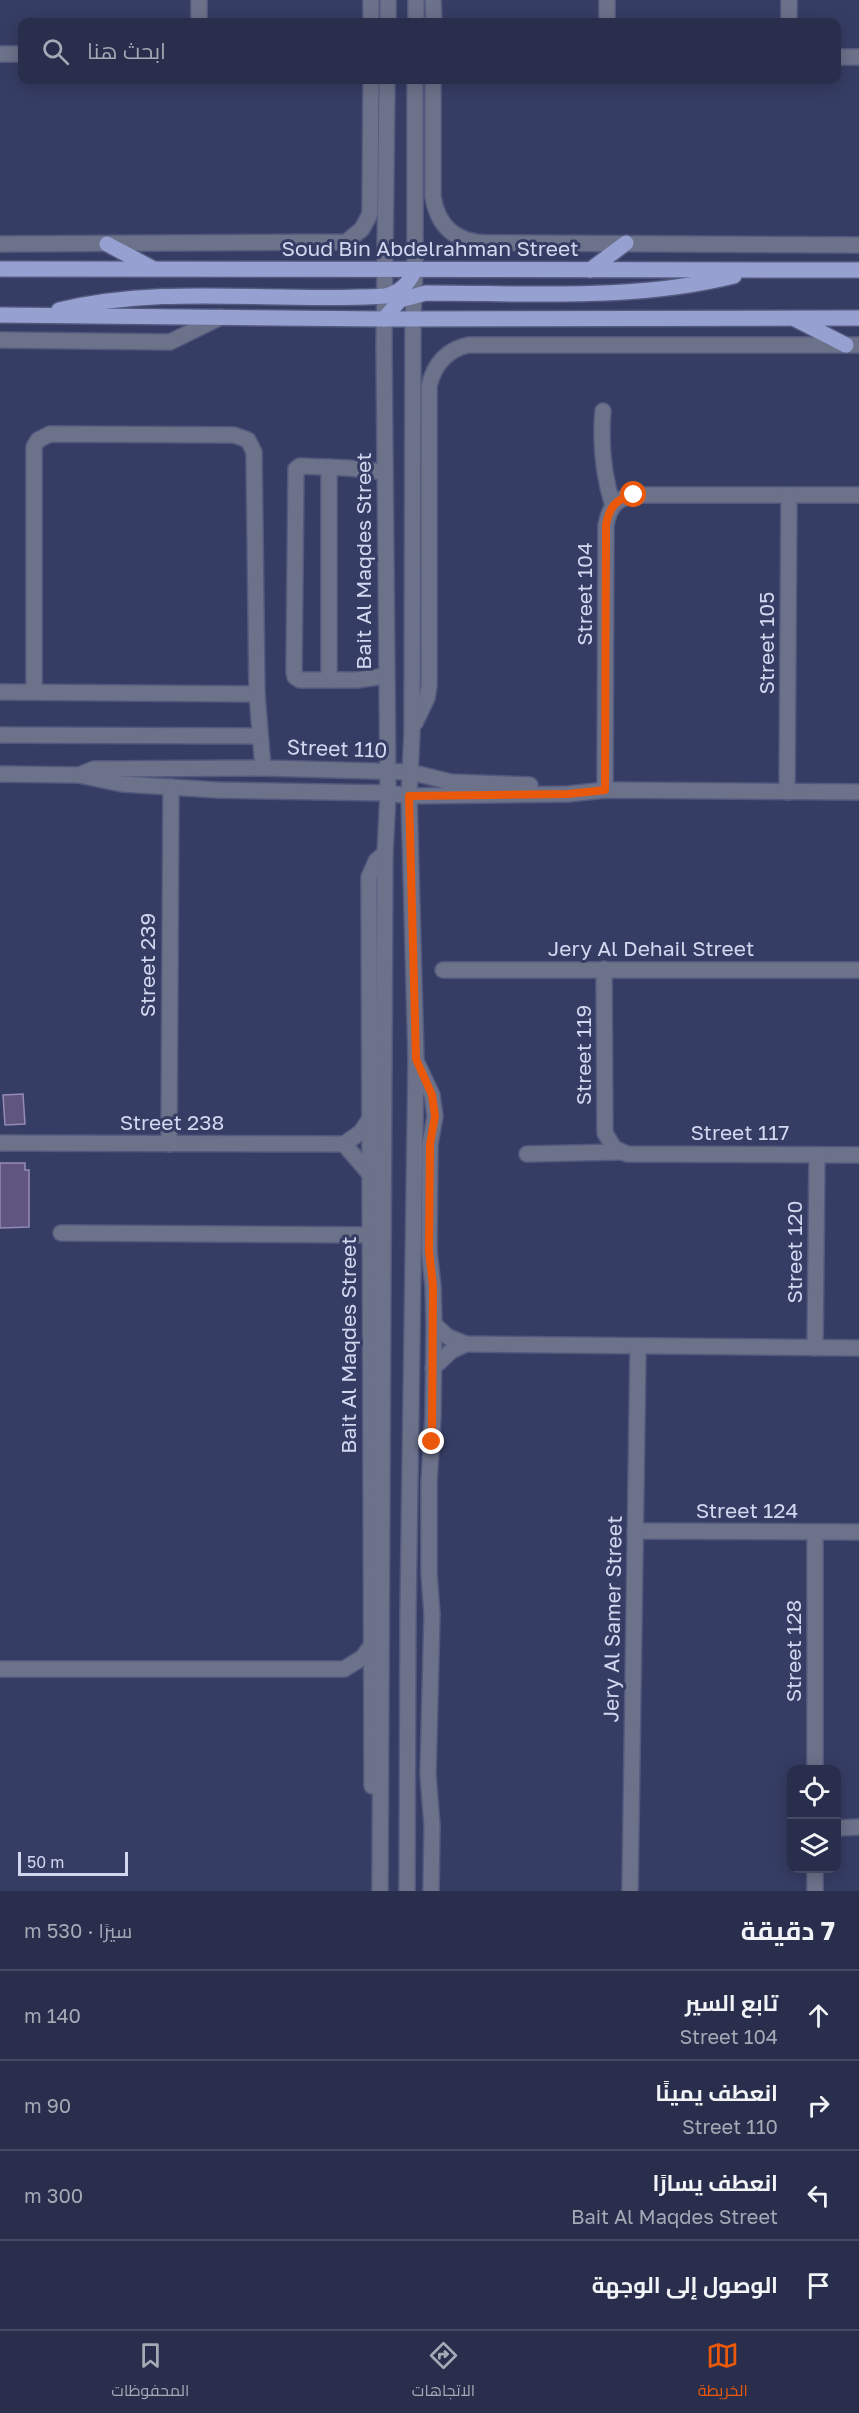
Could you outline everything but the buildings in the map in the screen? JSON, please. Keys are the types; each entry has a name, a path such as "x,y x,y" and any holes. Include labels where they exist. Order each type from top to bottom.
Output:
{"main road":[{"path":"590,270 626,243"},
{"path":"107,244 154,270"},
{"name":"Soud Bin Abdelrahman Street","path":"0,270 859,270"},
{"path":"35,315 86,303 137,296 386,296 405,286 415,270"},
{"path":"384,319 400,300 426,293 650,291 697,285 757,270"},
{"path":"0,315 384,319 859,318"},
{"path":"793,318 853,345"}],"street":[{"path":"199,0 199,18"},
{"path":"371,0 371,18"},
{"path":"388,0 388,18"},
{"path":"416,0 416,18"},
{"path":"433,0 434,18"},
{"path":"607,0 607,18"},
{"path":"789,0 789,18"},
{"path":"0,54 18,54"},
{"path":"841,57 859,57"},
{"name":"Soud Bin Abdelrahman Street","path":"0,244 338,243 353,238 362,229 370,214 369,84"},
{"name":"Bait Al Maqdes Street","path":"381,1840 373,1811 371,1646 377,1586 385,853 388,793 385,676 384,319 387,270 387,84"},
{"path":"407,1891 416,1059 409,796 412,733 412,319 415,270 416,84"},
{"name":"Soud Bin Abdelrahman Street","path":"434,84 433,196 440,221 455,236 474,243 859,245"},
{"path":"0,340 170,342 221,317"},
{"path":"412,733 429,686 429,386 439,363 452,350 468,345 853,345"},
{"path":"603,411 601,449 613,506"},
{"path":"34,692 34,447 38,440 51,434 234,435 248,440 254,452 257,694 262,768"},
{"path":"385,472 300,466 296,470 294,672 295,677 300,680 385,676"},
{"path":"329,467 329,680"},
{"path":"613,506 620,498 634,495 859,495"},
{"name":"Street 105","path":"787,792 789,495"},
{"name":"Street 104","path":"600,790 606,525 613,506"},
{"path":"0,692 257,694"},
{"path":"0,735 259,736"},
{"name":"Street 110","path":"79,775 101,769 262,768 410,772 451,782 568,786 600,790 859,792"},
{"name":"Street 110","path":"0,774 79,775 122,784 171,787 388,793 409,796 568,794 600,790"},
{"name":"Street 239","path":"169,1144 171,787"},
{"name":"Bait Al Maqdes Street","path":"381,1891 369,1173 369,878 376,861 385,853"},
{"name":"Street 119","path":"604,969 605,1133 609,1141 621,1152"},
{"name":"Jery Al Dehail Street","path":"443,970 859,970"},
{"path":"416,1059 432,1095 435,1116 430,1144 429,1251 434,1324 433,1417 429,1482 429,1574 432,1614 428,1775 432,1838 431,1891"},
{"path":"369,1120 361,1132 344,1144 369,1173"},
{"name":"Street 238","path":"0,1143 344,1144"},
{"name":"Street 117","path":"527,1155 621,1152 859,1155"},
{"name":"Street 120","path":"816,1348 817,1155"},
{"path":"61,1233 370,1236"},
{"path":"434,1324 448,1337 466,1344 638,1348 859,1348"},
{"path":"433,1368 451,1351 466,1344"},
{"name":"Jery Al Samer Street","path":"630,1891 638,1348"},
{"path":"410,1462 433,1417"},
{"name":"Street 124","path":"635,1531 859,1532"},
{"name":"Street 128","path":"815,1532 815,1765"},
{"path":"0,1669 344,1669 357,1662 371,1646"},
{"path":"344,1669 372,1691"},
{"path":"409,1814 432,1838"},
{"path":"841,1828 859,1827"},
{"path":"815,1873 815,1891"}],"route":[{"path":"432,1442 434,1324 429,1251 430,1144 435,1116 432,1095 416,1059 409,796 568,794 605,790 606,525 608,515 620,498 634,495"}]}
